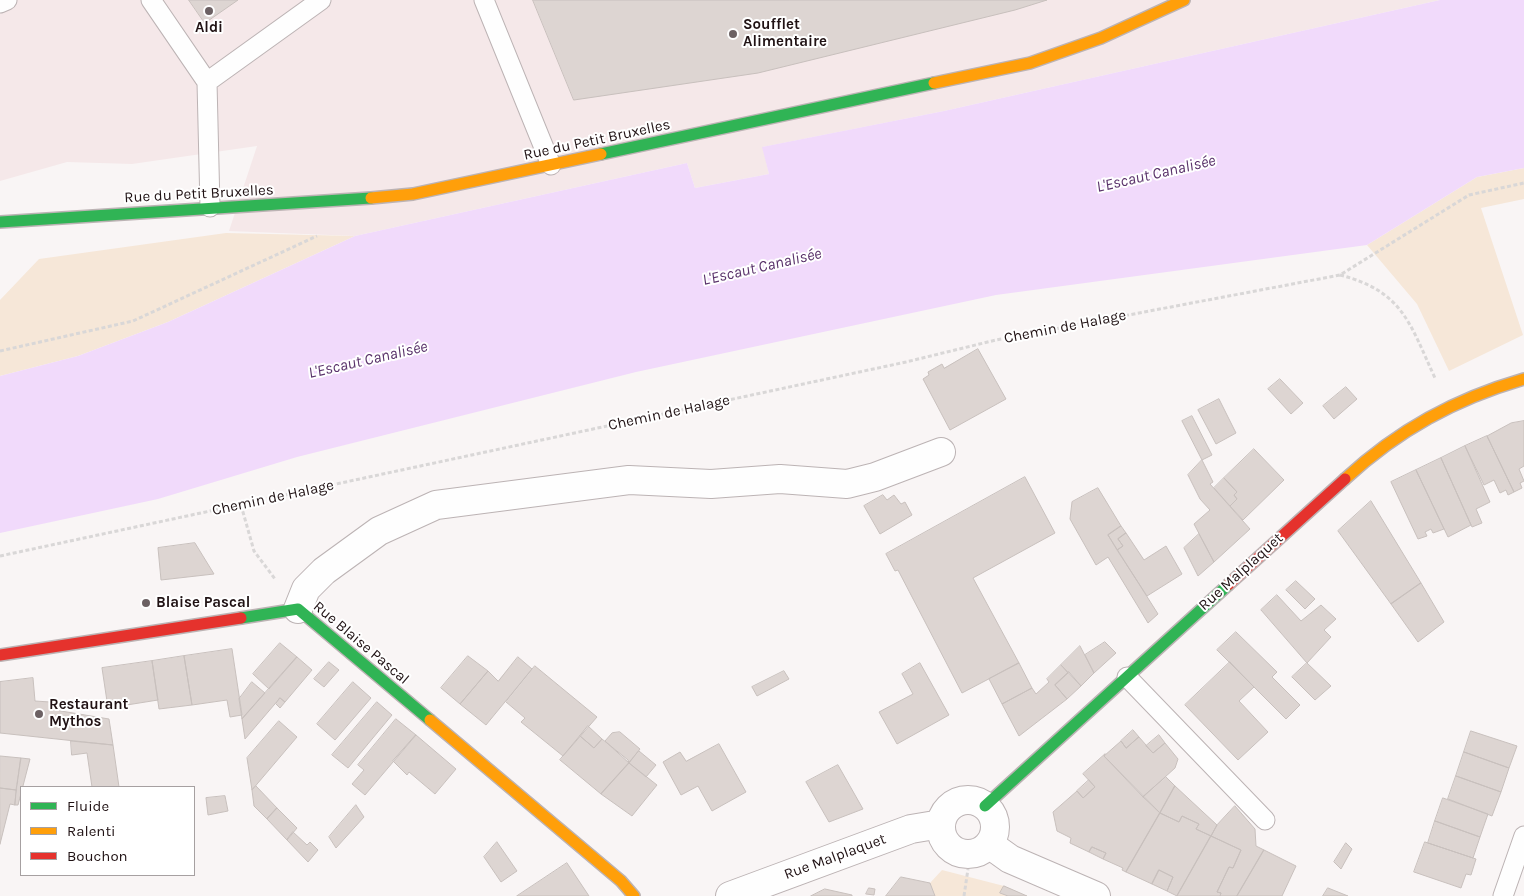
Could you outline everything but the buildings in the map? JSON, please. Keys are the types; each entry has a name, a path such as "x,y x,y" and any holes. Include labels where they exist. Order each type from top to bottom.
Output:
{"street":[{"name":"Rue du Petit Bruxelles","path":"0,222 210,207 386,198 1030,63 1101,38 1184,0"},
{"name":"Rue Malplaquet","path":"985,806 1355,468 1405,430 1448,406 1524,379"},
{"path":"298,609 306,589 324,571 379,531 436,505 629,480 711,484 780,479 846,484 875,477 941,452"},
{"name":"Rue Blaise Pascal","path":"0,655 298,609 621,881 634,896"},
{"path":"980,849 994,833 995,824 993,816 985,806 974,801 958,802 948,809 941,824 942,836 949,846 959,853 980,849 1010,859 1096,896"},
{"name":"Rue Malplaquet","path":"730,896 911,829 941,824"}],"lane":[{"path":"0,3 7,0"},
{"path":"151,0 207,82 210,207"},
{"path":"207,82 321,0"},
{"path":"484,0 550,165"},
{"path":"1127,677 1265,820"},
{"path":"1503,896 1524,836"}],"path":[{"path":"1340,275 1469,195 1524,183"},
{"path":"0,351 132,320 318,235"},
{"path":"1340,275 1360,280 1375,287 1401,310 1410,324 1448,406"},
{"name":"Chemin de Halage","path":"0,556 896,364 996,340 1340,275"},
{"path":"241,505 254,551"},
{"path":"964,896 980,849"}],"shaded area":[{"path":"0,0 1440,0 944,111 763,147 769,174 695,188 687,163 355,236 229,231 257,146 132,164 67,162 0,181"},
{"path":"1524,168 1524,199 1481,208 1523,335 1449,371 1417,304 1367,245 1477,177"},
{"path":"226,233 355,236 168,322 78,356 0,376 0,300 39,259"},
{"path":"942,870 1004,886 1027,896 935,896 930,883"}],"water":[{"name":"L'Escaut Canalisée","path":"1440,0 1524,0 1524,168 1477,177 1367,245 996,295 636,372 297,457 158,499 0,533 0,376 78,356 168,322 355,236 687,163 695,188 769,174 762,147 944,111"}],"traffic: fast":[{"path":"601,154 934,83"},
{"path":"0,222 371,198"},
{"path":"985,806 1228,585"},
{"path":"241,618 298,609 430,720"}],"traffic: slow":[{"path":"934,83 1030,63 1101,38 1184,0"},
{"path":"371,198 413,194 601,154"},
{"path":"1345,479 1365,461 1429,418 1474,396 1524,379"},
{"path":"430,720 621,881 634,896"}],"traffic: jam":[{"path":"1228,585 1345,479"},
{"path":"0,655 241,618"}],"place":[{"name":"Aldi","path":"209,11"},
{"name":"Soufflet Alimentaire","path":"733,34"},
{"name":"Blaise Pascal","path":"146,603"},
{"name":"Restaurant Mythos","path":"39,714"}]}
